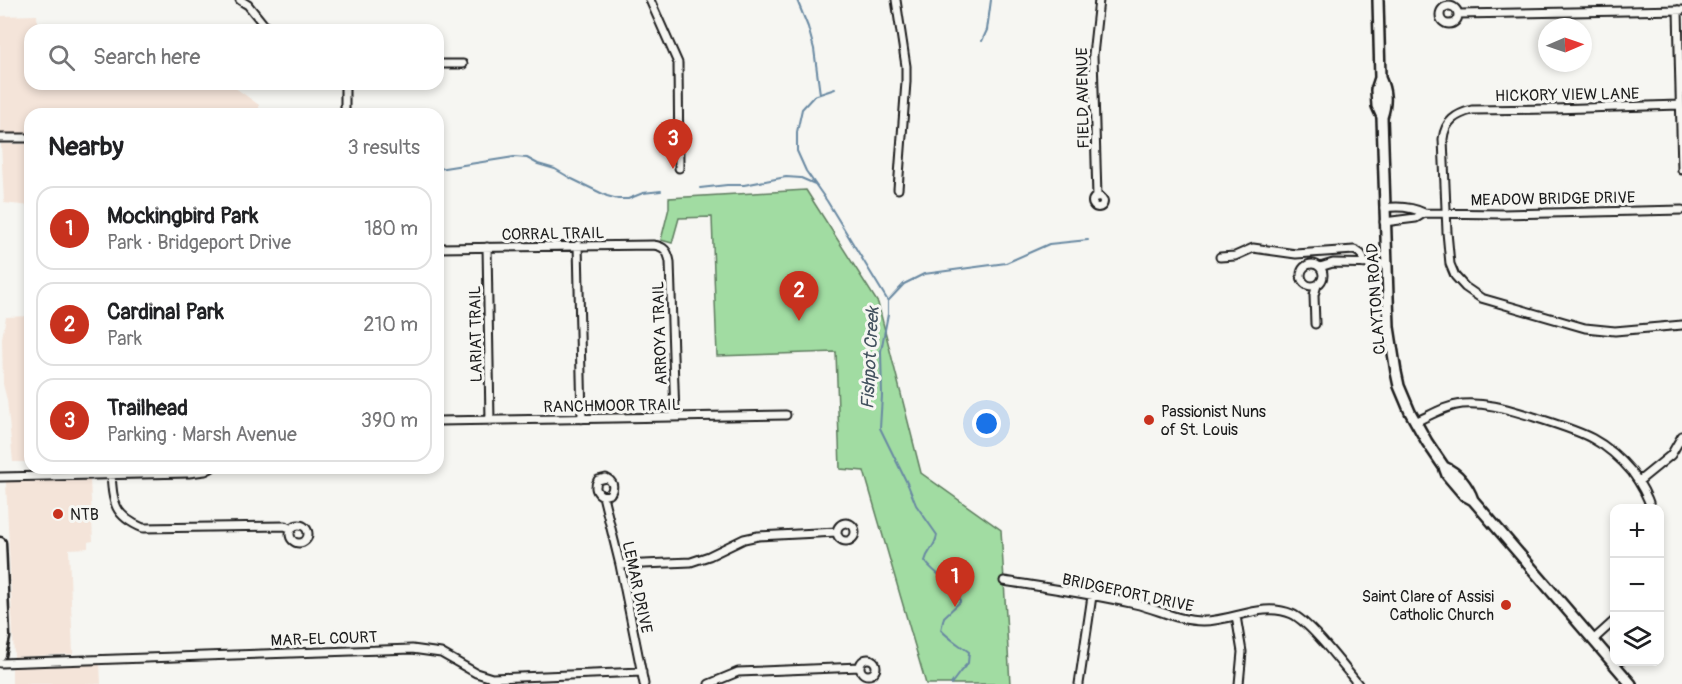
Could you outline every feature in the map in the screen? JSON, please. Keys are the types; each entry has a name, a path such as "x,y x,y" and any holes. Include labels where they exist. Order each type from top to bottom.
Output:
{"highway":[{"path":"0,543 4,637 0,655"}],"main road":[{"name":"CLAYTON ROAD","path":"1378,0 1380,78 1376,90 1377,106 1382,117 1389,327 1400,386 1415,422 1444,466 1447,475 1464,495 1473,500 1631,684"}],"street":[{"path":"240,0 248,5 263,24"},
{"path":"650,0 678,63 679,168"},
{"path":"896,0 906,66 898,189"},
{"name":"FIELD AVENUE","path":"1097,197 1093,55 1100,0"},
{"path":"1458,14 1680,10 1679,105 1682,170"},
{"path":"444,64 463,64"},
{"path":"345,90 345,108"},
{"name":"HICKORY VIEW LANE","path":"1447,212 1443,138 1448,123 1458,116 1472,110 1679,105"},
{"path":"0,138 24,138"},
{"name":"MEADOW BRIDGE DRIVE","path":"1384,208 1416,209 1424,213 1503,214 1682,210"},
{"path":"1447,212 1449,257 1455,276 1465,287 1481,298 1597,330 1628,331 1682,325"},
{"name":"MEADOW BRIDGE DRIVE","path":"1384,222 1416,218 1424,213"},
{"path":"578,245 582,419"},
{"name":"CORRAL TRAIL","path":"444,248 653,245 661,246 666,250"},
{"name":"LARIAT TRAIL","path":"487,247 490,421"},
{"path":"1220,257 1235,256 1252,248 1296,254 1354,250 1363,255 1364,264"},
{"name":"ARROYA TRAIL","path":"666,250 670,262 675,417"},
{"path":"1317,285 1306,285 1301,280 1300,273 1304,267 1313,263 1320,267 1333,264 1387,264"},
{"path":"1316,324 1314,295 1323,277 1320,267"},
{"path":"1415,422 1447,407 1482,403 1581,432 1598,441 1621,459 1639,482 1649,504"},
{"name":"RANCHMOOR TRAIL","path":"444,421 786,415"},
{"path":"1639,482 1671,455 1682,436"},
{"path":"0,477 111,474 112,497 120,513 129,522 143,528 285,526 292,529"},
{"name":"LEMAR DRIVE","path":"603,496 620,565 644,684"},
{"path":"620,565 691,562 744,539 758,536 837,532"},
{"name":"BRIDGEPORT DRIVE","path":"1004,581 1136,604 1199,621 1212,621 1262,610 1292,614 1306,623 1358,684"},
{"path":"1079,684 1092,596"},
{"path":"1236,616 1242,652 1239,684"},
{"path":"1593,639 1610,624"},
{"name":"MAR-EL COURT","path":"0,663 412,649 441,653 476,673 492,678 642,672"},
{"path":"710,684 738,672 860,667"}],"shaded area":[{"path":"37,15 38,24 24,24 24,90 238,90 259,105 259,108 24,108 24,136 0,134 0,16"},
{"path":"1,144 24,144 24,205 4,203"},
{"path":"24,316 24,462 13,462 7,400 3,384 2,338 6,317"},
{"path":"90,480 93,541 88,542 88,548 69,549 73,654 14,657 6,482"},
{"path":"100,663 101,684 12,684 12,666"}],"green space":[{"path":"806,190 878,303 921,473 1001,530 1010,684 926,684 864,471 840,469 836,352 717,356 712,217 679,218 672,243 661,240 669,208 669,198"}],"waterway":[{"path":"797,0 814,49 820,94"},
{"name":"Fishpot Creek","path":"982,41 987,30 991,0"},
{"name":"Fishpot Creek","path":"835,89 814,96 802,109 797,132 797,151 806,171 888,301 888,314 881,351 880,428 916,505 937,535 925,561 959,591 960,602 944,617 941,630 969,652 968,663 951,684"},
{"path":"444,168 514,157 527,158 618,199 628,199 643,193 661,191"},
{"path":"700,188 744,185 786,177 801,178 815,184"},
{"path":"888,301 904,284 924,274 1006,263 1049,244 1088,240"}],"place":[{"name":"Trailhead","path":"673,169"},
{"name":"Cardinal Park","path":"799,321"},
{"name":"Passionist Nuns of St. Louis","path":"1149,420"},
{"name":"NTB","path":"58,514"},
{"name":"Saint Clare of Assisi Catholic Church","path":"1506,605"},
{"name":"Mockingbird Park","path":"955,607"}]}
